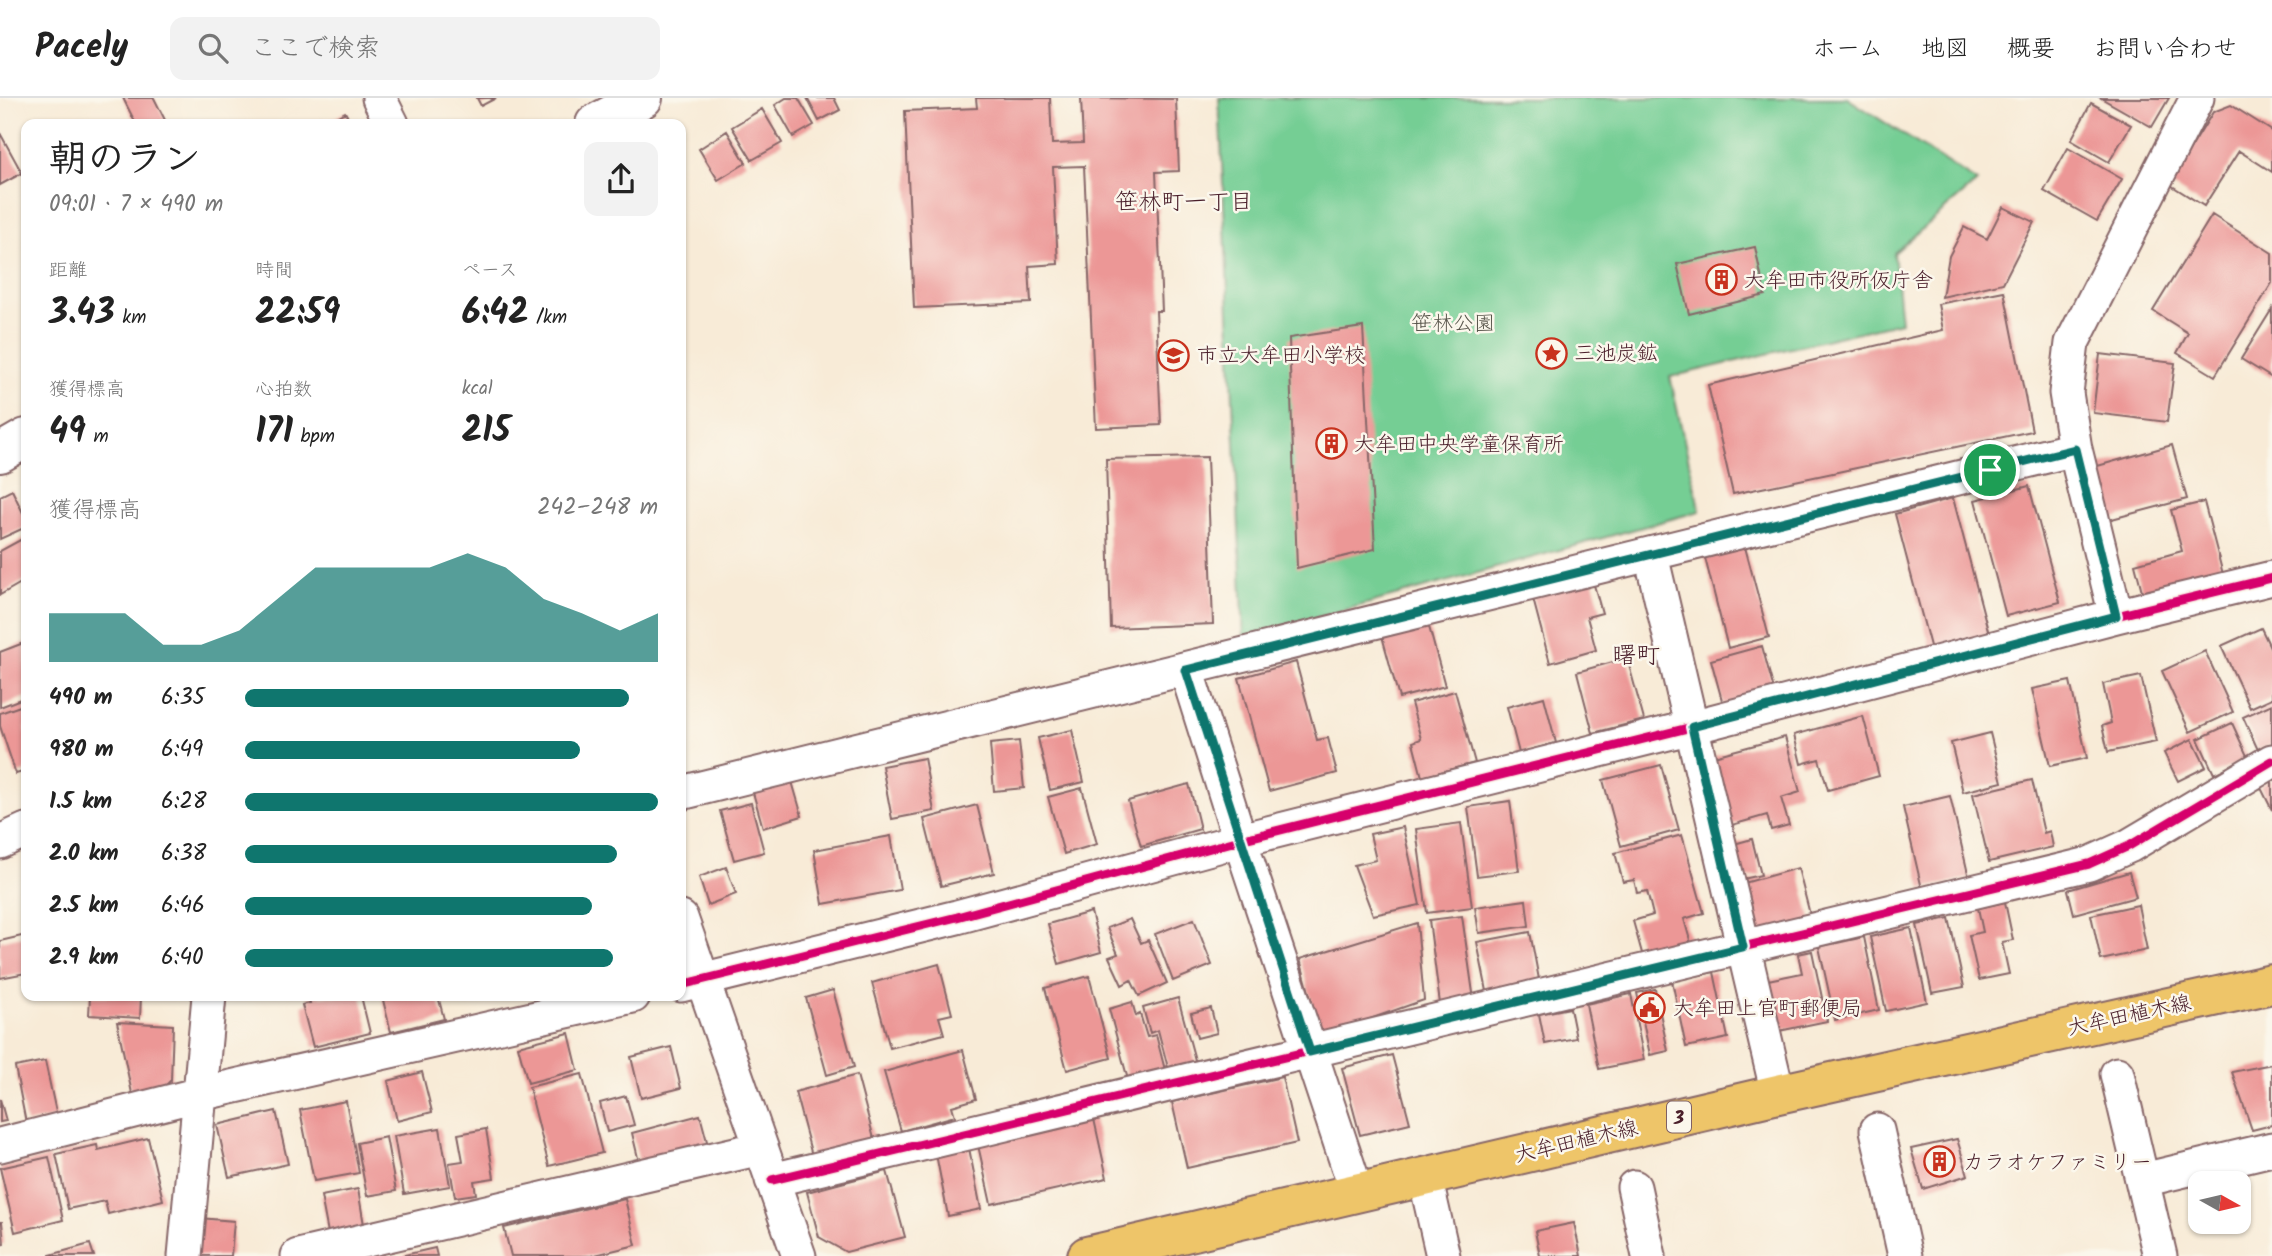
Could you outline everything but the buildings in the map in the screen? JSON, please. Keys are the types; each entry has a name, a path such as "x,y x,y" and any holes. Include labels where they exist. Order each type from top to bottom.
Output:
{"main road":[{"name":"大牟田植木線","path":"1087,1256 1778,1094 2272,984"}],"street":[{"path":"379,98 390,119"},
{"path":"605,119 643,98"},
{"path":"2116,616 2075,449 2066,393 2072,344 2197,98"},
{"path":"0,453 21,441"},
{"path":"686,792 2075,449"},
{"path":"1651,555 1778,1094"},
{"path":"692,982 957,917 1240,840 2272,578"},
{"path":"1186,670 1357,1193"},
{"path":"772,1180 2089,864 2129,846 2272,761"},
{"path":"0,842 21,832"},
{"path":"686,947 692,982 761,1148 799,1256"},
{"path":"185,1256 209,1001"},
{"path":"0,1145 200,1094 611,1001"},
{"path":"2117,1074 2160,1256"},
{"path":"1877,1130 1905,1256"},
{"path":"298,1256 761,1148"},
{"path":"2143,1180 2272,1149"},
{"path":"1425,1177 1443,1256"},
{"path":"1634,1187 1649,1256"}],"green space":[{"name":"笹林公園","path":"1219,98 1847,98 1977,182 1894,253 1901,322 1670,377 1700,511 1244,638"}],"cycle path":[{"path":"686,984 957,917 1240,840 2272,578"},
{"path":"772,1180 2089,864 2129,846 2272,761"}],"place":[{"name":"大牟田市役所仮庁舎","path":"1721,280"},
{"name":"三池炭鉱","path":"1551,353"},
{"name":"市立大牟田小学校","path":"1174,355"},
{"name":"大牟田中央学童保育所","path":"1331,444"},
{"name":"大牟田上官町郵便局","path":"1650,1008"},
{"name":"カラオケファミリー","path":"1940,1162"}],"district":[{"name":"笹林町一丁目","path":"1184,201"},
{"name":"曙町","path":"1636,655"}],"route":[{"path":"2075,449 2116,616 1692,727 1743,947 1310,1052 1186,670 1990,470 2075,449"}]}
